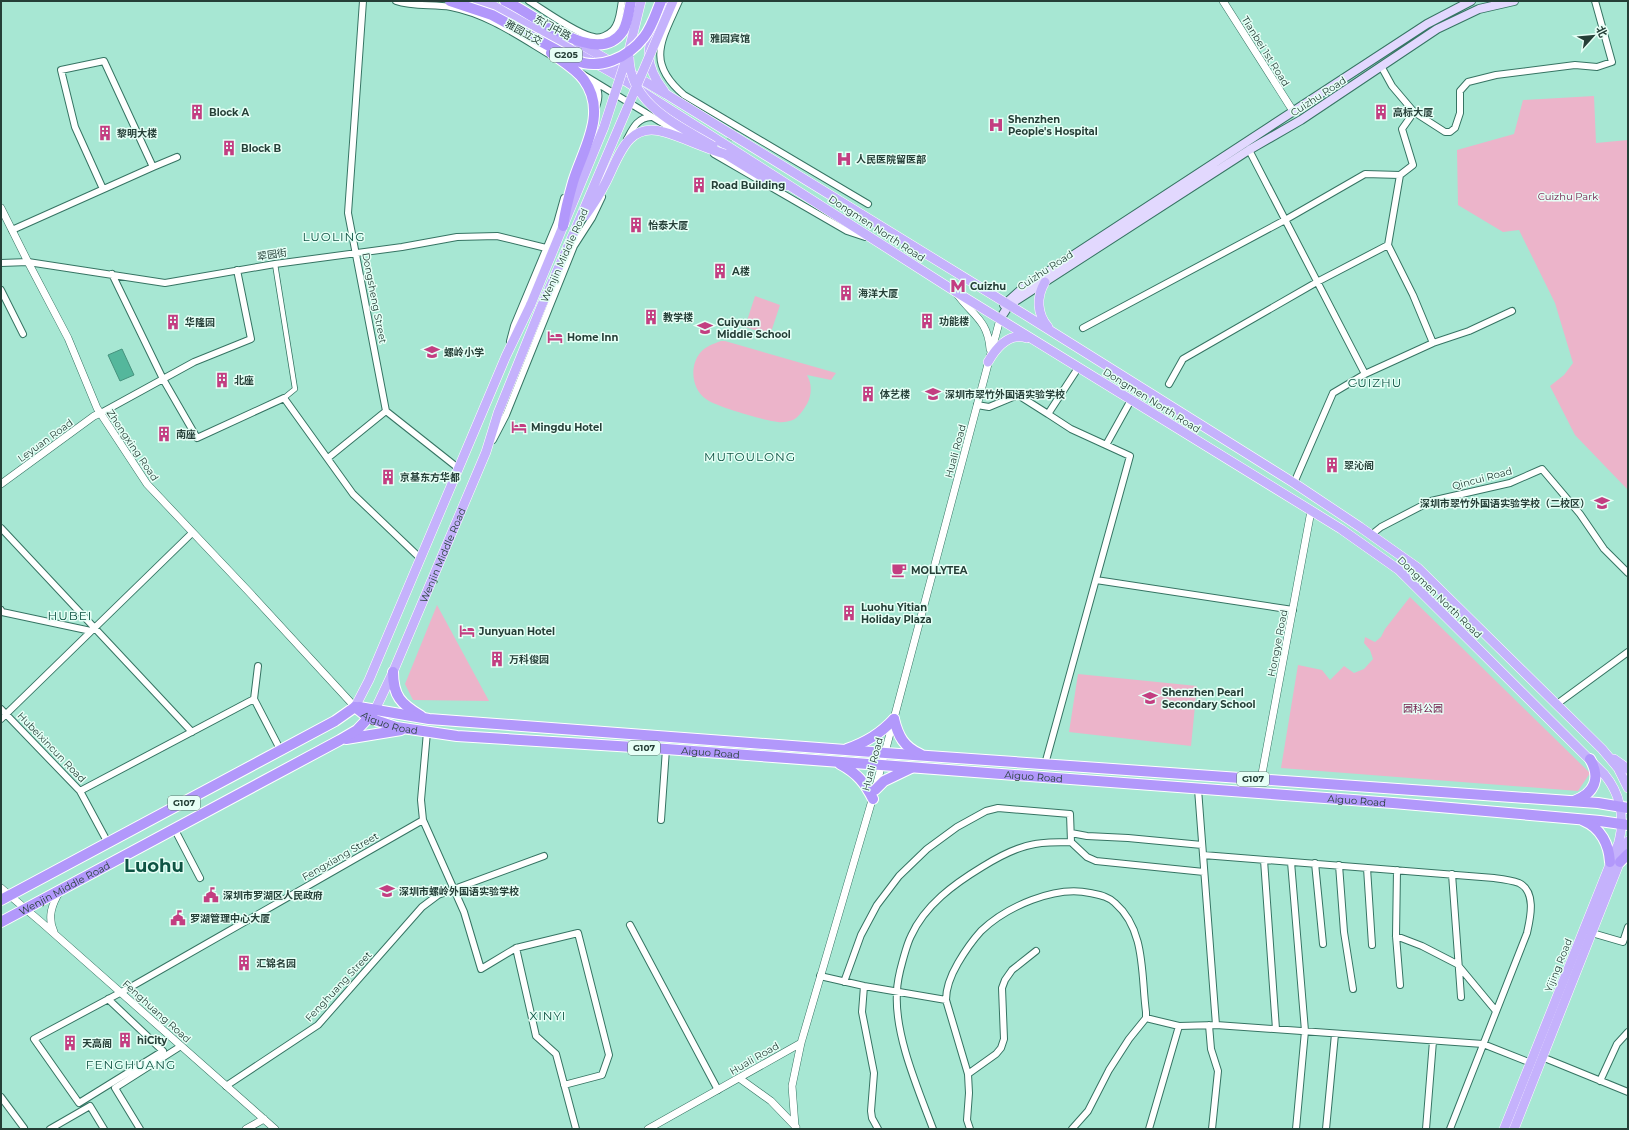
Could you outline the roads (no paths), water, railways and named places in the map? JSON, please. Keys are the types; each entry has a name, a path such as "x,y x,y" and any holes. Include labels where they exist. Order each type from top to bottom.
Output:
{"highway":[{"name":"雅园立交","path":"450,1 482,11 588,65 599,64 622,56 637,45 647,32 661,1"},
{"name":"G205","path":"505,1 576,41 595,45 605,44 615,38 622,31 632,1"},
{"path":"521,30 581,76 589,87 593,100 594,114 592,129 573,181 563,226"},
{"path":"393,672 395,690 398,698 404,705 429,719"},
{"name":"Aiguo Road","path":"355,707 407,729 457,736 666,749 1393,803 1625,824"},
{"name":"Wenjin Middle Road","path":"5,898 336,721 355,707"},
{"name":"Aiguo Road","path":"372,714 924,756 1598,802 1624,807"},
{"name":"Wenjin Middle Road","path":"1,922 176,830 340,740 357,730 372,714"},
{"path":"843,750 873,737 884,730 894,719 900,737 907,746 924,756"},
{"path":"340,740 407,729"},
{"path":"1574,801 1587,794 1594,784 1596,778 1595,770 1590,759"},
{"path":"837,762 852,770 874,794 884,781 912,768"},
{"path":"1578,819 1587,822 1601,834 1615,862 1628,854"}],"main road":[{"name":"东门中路","path":"477,1 494,6 616,75"},
{"name":"Wenjin Middle Road","path":"355,707 369,680 506,356 531,304 604,127 629,50 641,1"},
{"path":"666,1 650,42 648,56 652,72 666,94"},
{"name":"Wenjin Middle Road","path":"372,714 393,672 486,452 498,413 541,307 673,1"},
{"name":"Cuizhu Road","path":"1007,304 1030,284 1293,111 1427,24 1471,1"},
{"name":"Cuizhu Road","path":"1007,304 1045,282 1249,150 1301,120 1414,43 1451,21 1479,9 1500,2 1514,1"},
{"name":"Dongmen North Road","path":"576,41 637,76 1050,330 1294,483 1418,568 1602,750 1618,768 1628,788"},
{"path":"629,50 632,74 638,89 647,102 669,120 722,155 769,181 793,187"},
{"name":"Dongmen North Road","path":"616,75 956,292 1341,529 1399,570 1590,759 1611,782 1624,807"},
{"path":"575,230 600,193 626,142 639,132 648,130 665,132 722,155"},
{"path":"1045,282 1041,289 1038,304 1043,319 1050,330"},
{"path":"1000,319 1002,308 1007,304"},
{"path":"989,358 997,348 1006,341 1015,337 1023,336 1032,339"},
{"path":"1602,750 1628,769"},
{"name":"Yijing Road","path":"1514,1129 1592,933 1615,862 1619,842 1625,824 1624,807"},
{"name":"Yijing Road","path":"1504,1129 1615,862 1628,841"}],"street":[{"name":"Dongsheng Street","path":"363,1 348,213 386,411"},
{"path":"396,1 401,3 451,7 480,16 510,31 651,117 722,155 847,231 877,241"},
{"path":"529,1 581,33 594,38 608,34 614,29 618,22 622,1"},
{"path":"679,1 659,51 662,69 674,87 684,95 737,128 868,204"},
{"name":"Tianbei 1st Road","path":"1223,1 1293,111"},
{"path":"1380,66 1392,86 1414,112 1445,132 1450,132 1455,128 1458,122 1460,91 1468,82 1496,75 1575,65 1597,67 1612,62 1595,1"},
{"path":"103,189 75,127 61,70 104,61 153,167"},
{"path":"506,356 514,326 557,223 569,179 598,103 599,93 595,83"},
{"path":"1083,328 1285,220 1365,174 1400,175 1413,165 1402,129 1414,112"},
{"path":"486,452 506,415 574,246 592,218 632,128 639,121 651,117"},
{"path":"1249,150 1365,374"},
{"path":"12,230 177,157"},
{"path":"1400,175 1388,245 1413,295 1433,343"},
{"name":"Zhongxing Road","path":"1,208 68,338 101,413 146,484 250,593 355,707"},
{"name":"翠园街","path":"1,263 28,262 165,283 236,270 356,252 402,247 457,237 497,236 546,248"},
{"path":"1169,384 1183,359 1317,282 1388,245"},
{"path":"112,274 163,379 197,438 284,398 295,389 275,264"},
{"path":"101,413 194,362 251,339 236,270"},
{"path":"1,290 23,334"},
{"path":"956,292 985,327 989,342 989,358"},
{"path":"1294,483 1334,394 1365,374 1433,343 1469,331 1512,311"},
{"name":"Huali Road","path":"648,1129 801,1042 882,766 1000,319"},
{"path":"1048,414 1078,368"},
{"path":"977,405 988,407 1018,394 1071,430 1130,456 1045,764"},
{"path":"284,398 353,494 420,558"},
{"path":"1106,445 1131,400"},
{"path":"328,458 386,411 458,468"},
{"name":"Leyuan Road","path":"1,484 94,416 101,413"},
{"name":"Qincui Road","path":"1371,535 1381,527 1431,501 1510,483 1542,469 1580,514 1604,549 1628,573"},
{"name":"Hongye Road","path":"1261,779 1311,511"},
{"path":"1,528 92,630 192,732"},
{"path":"1,719 192,533"},
{"path":"1096,580 1293,610"},
{"path":"1,610 92,630"},
{"path":"1557,704 1628,652"},
{"path":"258,666 254,699 281,751"},
{"path":"80,792 254,699"},
{"name":"Hubeixincun Road","path":"1,708 80,792 108,843"},
{"path":"427,732 421,800 423,820 469,926 481,969 516,948 578,933 609,1055 602,1075 564,1085"},
{"path":"661,820 666,749"},
{"path":"1198,789 1213,1025 1211,1049 1218,1071 1212,1129"},
{"path":"844,982 861,935 877,905 899,876 926,849 957,826 986,811 998,808 1070,814 1071,842"},
{"name":"Fengxiang Street","path":"108,999 163,1051 79,1103 34,1039 108,999 423,820"},
{"path":"176,830 200,878"},
{"path":"1071,833 1087,836 1128,838 1202,845"},
{"path":"933,1129 906,1053 899,1020 896,992 900,970 910,936 922,916 940,898 991,861 1021,847 1036,844 1071,842 1087,857 1096,861 1204,872"},
{"path":"1203,855 1452,874 1494,878 1520,884 1528,894 1531,902 1531,913 1526,933 1450,1129"},
{"name":"Fenghuang Street","path":"226,1086 318,1025 422,907 438,895 544,856"},
{"path":"1264,860 1276,1029"},
{"path":"1291,862 1305,1031 1296,1129"},
{"path":"1315,864 1323,944"},
{"path":"1339,865 1344,932 1353,989"},
{"path":"1367,868 1372,944"},
{"path":"1397,870 1396,936 1400,985"},
{"path":"1452,874 1457,964 1461,997"},
{"name":"Fenghuang Road","path":"1,888 5,898 26,910 56,935 274,1129"},
{"path":"56,935 52,928 50,917 53,903 60,891"},
{"path":"970,1129 967,1120 968,1074 946,1000 946,990 951,976 966,949 982,931 997,919 1023,904 1043,896 1065,892 1085,892 1107,897 1116,904 1126,916 1137,938 1140,952 1146,1018 1129,1039 1109,1070 1088,1111 1072,1129"},
{"path":"630,925 718,1090"},
{"path":"1592,933 1623,942 1628,928"},
{"path":"1396,936 1422,946 1457,964 1496,1011"},
{"path":"516,948 536,1036 556,1054 576,1129"},
{"path":"968,1074 996,1054 1001,1048 1004,1039 1002,988 1005,980 1012,970 1036,951"},
{"path":"820,976 864,986 946,1000"},
{"path":"864,986 862,999 863,1018 874,1073 871,1112 872,1118 878,1129"},
{"path":"1146,1018 1179,1026 1213,1025 1483,1044 1531,1063"},
{"path":"1149,1129 1179,1026"},
{"path":"1600,1081 1617,1044 1628,1032"},
{"path":"1326,1129 1335,1034"},
{"path":"1426,1129 1433,1041"},
{"path":"796,1128 792,1086 801,1042"},
{"path":"140,1129 115,1088 181,1046"},
{"path":"1542,1057 1628,1092"},
{"path":"738,1078 772,1101 796,1128"},
{"path":"1,1097 24,1128"},
{"path":"50,1129 90,1106 104,1129"},
{"path":"246,1129 264,1119"}],"tunnel":[{"path":"725,148 736,128"}],"place":[{"name":"雅园宾馆","path":"698,38"},
{"name":"Block A","path":"197,112"},
{"name":"高标大厦","path":"1381,112"},
{"name":"Shenzhen People's Hospital","path":"996,125"},
{"name":"黎明大楼","path":"105,133"},
{"name":"Block B","path":"229,148"},
{"name":"人民医院留医部","path":"844,159"},
{"name":"Road Building","path":"699,185"},
{"name":"怡泰大厦","path":"636,225"},
{"name":"A楼","path":"720,271"},
{"name":"Cuizhu","path":"958,286"},
{"name":"海洋大厦","path":"846,293"},
{"name":"教学楼","path":"651,317"},
{"name":"功能楼","path":"927,321"},
{"name":"华隆园","path":"173,322"},
{"name":"Cuiyuan Middle School","path":"705,328"},
{"name":"Home Inn","path":"555,337"},
{"name":"螺岭小学","path":"432,352"},
{"name":"北座","path":"222,380"},
{"name":"体艺楼","path":"868,394"},
{"name":"深圳市翠竹外国语实验学校","path":"933,394"},
{"name":"Mingdu Hotel","path":"519,427"},
{"name":"南座","path":"164,434"},
{"name":"翠沁阁","path":"1332,465"},
{"name":"京基东方华都","path":"388,477"},
{"name":"深圳市翠竹外国语实验学校（二校区）","path":"1602,503"},
{"name":"MOLLYTEA","path":"899,570"},
{"name":"Luohu Yitian Holiday Plaza","path":"849,613"},
{"name":"Junyuan Hotel","path":"467,631"},
{"name":"万科俊园","path":"497,659"},
{"name":"Shenzhen Pearl Secondary School","path":"1150,698"},
{"name":"深圳市螺岭外国语实验学校","path":"387,891"},
{"name":"深圳市罗湖区人民政府","path":"211,895"},
{"name":"罗湖管理中心大厦","path":"178,918"},
{"name":"汇锦名园","path":"244,963"},
{"name":"hiCity","path":"125,1040"},
{"name":"天高阁","path":"70,1043"}],"district":[{"name":"LUOLING","path":"334,237"},
{"name":"CUIZHU","path":"1375,383"},
{"name":"MUTOULONG","path":"750,457"},
{"name":"HUBEI","path":"70,616"},
{"name":"Luohu","path":"154,866"},
{"name":"XINYI","path":"548,1016"},
{"name":"FENGHUANG","path":"131,1065"}],"park label":[{"name":"Cuizhu Park","path":"1568,196"},
{"name":"园科公园","path":"1423,708"}]}
